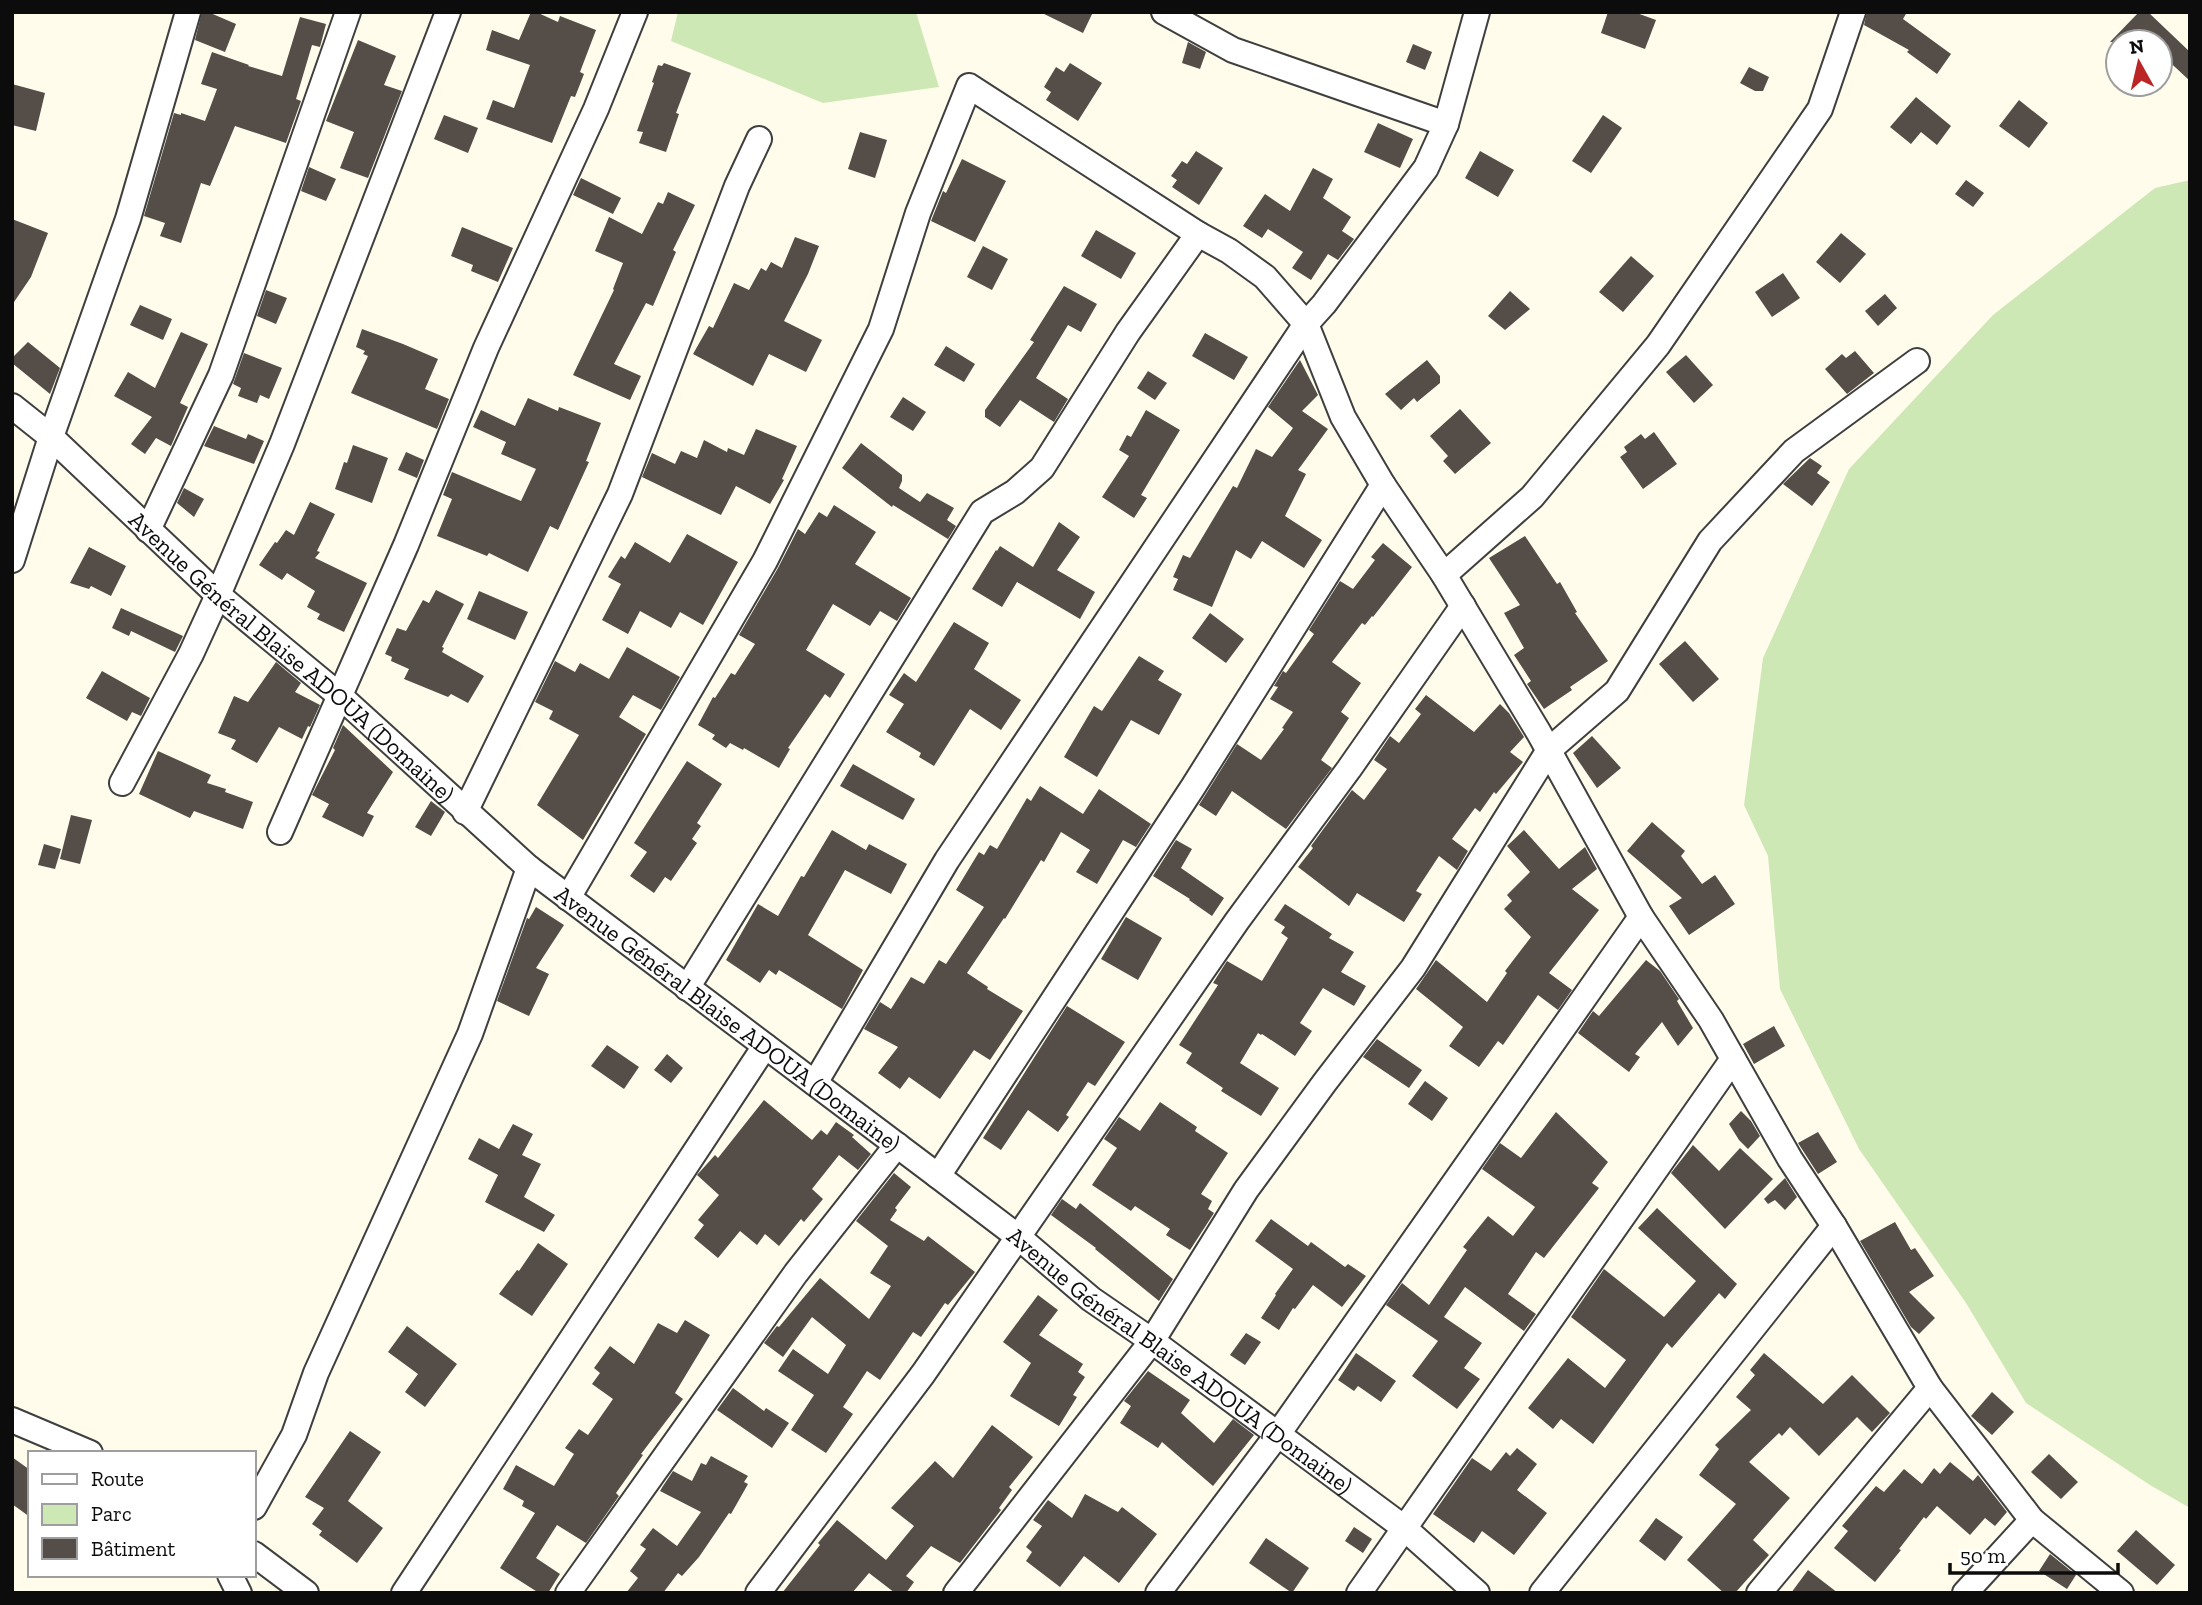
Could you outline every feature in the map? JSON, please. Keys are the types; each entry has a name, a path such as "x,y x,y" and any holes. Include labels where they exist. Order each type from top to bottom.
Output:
{"street":[{"path":"12,560 51,437 128,219 188,12"},
{"path":"148,530 221,375 348,12"},
{"path":"122,783 191,654 282,444 448,12"},
{"path":"280,832 407,545 486,348 596,109 635,12"},
{"path":"1164,12 1233,50 1446,124"},
{"path":"815,1083 947,860 1306,324 1426,168 1446,124 1476,12"},
{"path":"1444,575 1532,496 1658,345 1820,109 1853,12"},
{"path":"568,898 765,561 881,329 918,213 969,86 1198,234 1229,251 1265,277 1306,324 1343,417 1383,485 1463,606 1549,750 1642,918 1711,1020 1790,1159 1834,1226 1930,1388 2032,1520 2121,1593"},
{"path":"465,812 620,494 737,186 759,139"},
{"path":"687,988 982,512 1015,492 1042,468 1128,332 1198,234"},
{"path":"956,1593 1152,1340 1246,1190 1420,958 1549,750 1617,691 1710,541 1794,451 1917,361"},
{"name":"Avenue Général Blaise ADOUA (Domaine)","path":"12,406 51,437 218,595 340,696 529,868 938,1175 1091,1298 1152,1340 1404,1527 1477,1593"},
{"path":"938,1175 1193,787 1383,485"},
{"path":"758,1593 923,1374 1237,921 1349,769 1463,606"},
{"path":"256,1503 294,1435 316,1373 470,1034 529,868"},
{"path":"1158,1593 1278,1434 1642,918"},
{"path":"404,1593 765,1046"},
{"path":"1359,1593 1733,1059"},
{"path":"568,1593 796,1273 897,1145"},
{"path":"1542,1593 1834,1226"},
{"path":"1759,1593 1930,1388"},
{"path":"12,1420 85,1451"},
{"path":"1965,1593 2032,1520"},
{"path":"256,1556 306,1593"},
{"path":"231,1577 239,1593"}],"green space":[{"path":"678,12 916,12 939,87 823,103 671,41"},
{"path":"2190,180 2190,1508 2150,1485 2026,1403 1966,1303 1859,1149 1780,989 1768,856 1744,805 1763,658 1849,469 1993,315 2155,188"}],"building":[{"path":"202,12 236,24 225,52 195,40"},
{"path":"531,12 558,22 560,16 596,30 580,72 584,74 575,97 571,96 552,143 486,119 493,100 514,108 530,65 486,50 492,30 519,40"},
{"path":"1040,12 1093,12 1083,33"},
{"path":"1608,12 1634,12 1656,20 1645,49 1601,33"},
{"path":"1867,12 1907,12 1903,19 1951,54 1937,74 1907,52 1909,50 1864,25"},
{"path":"2139,12 2148,12 2165,28 2124,28"},
{"path":"300,17 326,24 320,47 312,45 296,99 301,101 286,143 235,126 210,186 201,183 181,243 160,236 165,223 144,216 174,113 205,121 217,89 201,84 212,52 282,76"},
{"path":"2174,37 2190,52 2190,81 2174,66"},
{"path":"358,40 396,56 384,85 402,91 368,178 340,168 354,132 326,121"},
{"path":"1188,42 1206,52 1200,69 1182,63"},
{"path":"1413,44 1432,52 1425,70 1406,62"},
{"path":"664,63 691,73 676,113 679,114 666,152 639,143 643,132 637,131 658,65 662,66"},
{"path":"1070,63 1102,83 1078,121 1046,100 1051,92 1044,87 1056,67 1064,72"},
{"path":"1749,67 1769,77 1763,91 1755,91 1740,83"},
{"path":"12,84 45,93 36,131 12,125"},
{"path":"1916,97 1951,126 1937,145 1921,132 1911,144 1890,127"},
{"path":"2019,100 2048,123 2029,148 1999,126"},
{"path":"444,115 478,128 468,153 434,139"},
{"path":"1603,115 1622,128 1591,173 1572,161"},
{"path":"1378,123 1413,139 1400,168 1364,152"},
{"path":"860,132 887,140 875,178 848,169"},
{"path":"1196,151 1223,168 1199,205 1172,187 1177,180 1171,176 1182,161 1187,164"},
{"path":"1480,151 1514,170 1498,197 1465,178"},
{"path":"962,159 1006,181 975,242 931,221 943,191 946,193"},
{"path":"309,167 336,179 326,201 301,191"},
{"path":"1313,168 1333,179 1323,198 1351,217 1342,231 1354,239 1338,260 1328,254 1311,280 1292,268 1303,252 1268,229 1262,238 1243,226 1265,194 1290,211"},
{"path":"581,178 621,198 613,214 573,195"},
{"path":"1966,180 1984,193 1973,207 1955,194"},
{"path":"668,192 695,205 673,250 676,252 653,306 646,303 614,364 641,376 630,400 573,375 614,290 623,263 595,251 609,217 642,234 658,202 663,204"},
{"path":"12,219 48,233 31,277 12,305"},
{"path":"462,227 513,248 498,282 471,271 473,265 451,256"},
{"path":"1096,230 1136,253 1121,279 1081,256"},
{"path":"1841,233 1866,254 1840,283 1816,262"},
{"path":"795,237 819,246 784,321 822,340 806,372 769,354 753,386 693,354 709,326 713,328 734,283 749,290 761,268 766,271 771,262 782,268"},
{"path":"983,246 1008,259 992,290 967,277"},
{"path":"1631,256 1654,276 1623,312 1599,292"},
{"path":"1783,273 1800,298 1772,317 1755,292"},
{"path":"1064,286 1097,304 1081,332 1068,325 1036,378 1068,399 1054,422 1020,400 1000,427 985,417 985,410 1034,342 1030,340"},
{"path":"266,290 287,298 276,324 257,316"},
{"path":"1510,291 1530,309 1505,330 1488,316"},
{"path":"1885,294 1897,308 1878,326 1865,311"},
{"path":"140,305 172,319 163,340 130,325"},
{"path":"362,329 438,359 425,389 449,399 437,429 351,393 368,356 363,354 365,351 356,347"},
{"path":"181,332 208,344 180,403 188,407 171,446 156,438 145,454 131,444 152,417 114,396 128,372 155,388"},
{"path":"1205,333 1248,357 1234,380 1192,356"},
{"path":"28,342 60,368 50,394 12,363 12,358"},
{"path":"946,346 975,364 964,382 934,365"},
{"path":"1855,351 1874,373 1847,394 1825,369 1842,354 1846,358"},
{"path":"244,353 282,368 269,399 260,395 257,403 238,396 241,388 233,384"},
{"path":"1686,355 1713,385 1694,403 1666,372"},
{"path":"1300,360 1318,395 1302,411 1328,429 1298,470 1306,474 1285,516 1322,540 1304,568 1262,541 1251,559 1236,550 1212,607 1173,590 1178,579 1173,577 1183,555 1190,558 1233,486 1237,488 1256,449 1272,457 1293,428 1268,407"},
{"path":"1427,360 1440,376 1440,383 1417,402 1414,398 1401,410 1385,394"},
{"path":"1148,371 1167,383 1155,400 1137,388"},
{"path":"903,397 926,412 913,431 890,417"},
{"path":"528,398 558,411 559,407 601,423 586,461 589,462 558,530 550,526 528,572 489,553 487,556 437,536 452,499 443,495 452,472 521,501 536,469 501,454 506,442 473,427 481,410 515,426"},
{"path":"1460,409 1491,443 1455,474 1443,461 1448,456 1430,436"},
{"path":"1146,410 1180,430 1141,495 1147,498 1134,518 1102,497 1129,456 1119,450 1127,435 1131,437"},
{"path":"214,426 246,439 248,434 264,441 254,464 204,446"},
{"path":"756,429 797,446 782,479 784,480 770,504 736,486 721,515 642,477 652,453 675,464 681,451 697,458 704,440 727,452 728,448 744,455"},
{"path":"1654,432 1677,464 1643,489 1620,457 1627,452 1624,447 1641,434 1645,439"},
{"path":"861,443 902,475 899,488 920,502 927,493 954,508 947,520 956,526 948,539 893,505 892,507 842,468"},
{"path":"353,445 388,458 372,503 335,489"},
{"path":"406,452 424,460 417,478 398,470"},
{"path":"1810,458 1822,466 1817,473 1830,482 1812,506 1783,484"},
{"path":"184,488 204,499 194,517 177,503"},
{"path":"310,502 335,514 315,558 367,583 344,632 317,619 320,614 307,607 315,591 287,573 282,580 259,565 286,530 294,535"},
{"path":"834,505 876,532 855,564 911,598 897,621 880,611 870,626 833,604 806,650 845,674 830,698 825,694 788,748 790,749 779,768 744,748 743,750 730,743 726,748 712,739 715,735 698,725 713,697 715,698 731,673 735,675 755,644 739,635 798,529 805,534 819,512 827,517"},
{"path":"1059,522 1080,537 1057,570 1095,592 1080,619 1017,582 1002,607 972,589 1000,546 1033,567"},
{"path":"687,534 738,562 703,625 680,612 671,628 640,611 628,634 602,620 621,584 608,577 621,556 625,559 635,542 670,563"},
{"path":"1525,536 1557,584 1560,582 1577,612 1575,613 1608,661 1544,709 1527,684 1531,681 1514,655 1524,648 1504,613 1520,605 1489,558"},
{"path":"1383,543 1412,567 1373,617 1365,625 1362,623 1332,662 1361,683 1341,712 1349,718 1321,760 1332,768 1286,829 1232,791 1216,816 1199,805 1237,744 1261,760 1284,729 1282,728 1293,712 1270,699 1278,687 1274,686 1314,634 1309,630 1340,581 1353,589 1375,560 1371,557"},
{"path":"89,547 126,566 111,596 91,586 89,589 70,583"},
{"path":"436,590 464,604 442,652 484,676 468,703 451,694 448,697 404,679 409,669 391,661 392,657 385,654 397,628 406,631 423,600 429,603"},
{"path":"479,591 528,612 515,640 467,619"},
{"path":"121,608 183,636 175,652 131,631 129,636 112,628"},
{"path":"1210,613 1244,639 1226,663 1192,638"},
{"path":"954,622 989,643 974,669 1021,700 1001,730 970,709 934,766 919,757 921,753 886,732 904,704 889,695 904,673 916,682"},
{"path":"1685,641 1719,679 1693,702 1659,664"},
{"path":"627,647 680,677 661,710 633,695 619,717 646,734 583,840 537,805 579,735 549,719 553,711 535,702 555,661 575,672 580,663 609,679"},
{"path":"1139,656 1164,671 1158,680 1182,694 1159,735 1131,720 1097,777 1064,757 1094,706 1102,711"},
{"path":"276,662 301,683 295,692 320,705 302,739 279,727 257,763 231,749 236,740 218,733 234,696 248,702"},
{"path":"102,671 150,698 141,716 132,712 127,721 86,698"},
{"path":"1426,695 1474,732 1500,704 1524,737 1510,752 1523,762 1496,794 1494,792 1480,812 1475,808 1452,839 1468,851 1457,870 1439,856 1416,891 1422,894 1404,922 1357,893 1349,906 1298,867 1352,790 1364,800 1387,769 1374,760 1390,736 1399,743 1421,714 1415,709"},
{"path":"343,725 393,772 367,813 374,816 363,837 322,817 329,804 312,795 335,750 333,748"},
{"path":"1592,736 1621,768 1597,788 1573,753"},
{"path":"158,751 211,775 207,783 253,802 243,829 194,811 190,818 139,794"},
{"path":"687,761 722,784 697,823 701,826 692,839 697,843 671,881 665,877 654,893 630,876 647,852 634,843"},
{"path":"853,764 915,799 903,820 840,786"},
{"path":"1040,786 1083,814 1099,789 1151,824 1136,847 1123,840 1097,884 1076,872 1090,850 1061,832 1044,862 1041,860 1005,919 967,973 1023,1011 990,1060 974,1050 940,1099 909,1077 900,1089 878,1073 898,1047 864,1029 880,1002 891,1009 911,977 924,984 939,960 946,964 984,907 956,890 979,852 984,855 990,845 997,849 1027,798 1031,801"},
{"path":"431,801 445,812 431,836 415,827"},
{"path":"71,815 92,820 80,864 60,859"},
{"path":"1652,822 1685,851 1681,856 1702,884 1715,875 1735,904 1689,935 1669,906 1682,898 1627,851"},
{"path":"832,830 866,850 869,844 907,864 891,894 845,870 808,935 863,970 842,1009 779,970 776,975 769,970 760,983 726,960 758,904 778,916"},
{"path":"1524,830 1559,869 1585,847 1597,869 1572,889 1599,910 1549,973 1572,990 1558,1010 1538,995 1503,1045 1498,1041 1479,1067 1449,1046 1463,1027 1416,989 1436,960 1487,1002 1507,973 1505,971 1531,937 1504,909 1512,901 1507,895 1530,872 1507,846"},
{"path":"1176,840 1192,849 1181,868 1224,898 1212,916 1153,876"},
{"path":"44,844 61,849 55,869 38,865"},
{"path":"1285,904 1332,934 1329,938 1354,952 1341,972 1366,986 1354,1006 1323,988 1300,1023 1312,1031 1295,1056 1258,1033 1240,1063 1279,1088 1261,1116 1221,1091 1223,1088 1186,1063 1192,1053 1179,1045 1218,985 1213,983 1227,961 1262,981 1288,938 1281,933 1285,927 1274,920"},
{"path":"536,907 564,925 536,968 549,974 529,1016 497,1001 527,918 529,919"},
{"path":"1126,917 1162,938 1138,980 1101,959"},
{"path":"1646,960 1660,971 1679,999 1677,1001 1693,1028 1678,1046 1662,1022 1635,1054 1640,1057 1629,1072 1578,1033 1593,1011 1599,1016"},
{"path":"1067,1006 1125,1042 1095,1086 1088,1082 1058,1132 1028,1110 1001,1150 983,1138"},
{"path":"1774,1026 1785,1046 1754,1064 1743,1044"},
{"path":"1377,1039 1422,1070 1409,1088 1363,1057"},
{"path":"607,1045 639,1067 624,1089 591,1066"},
{"path":"667,1054 683,1068 671,1083 654,1070"},
{"path":"1425,1081 1448,1098 1432,1121 1408,1104"},
{"path":"764,1100 812,1140 821,1130 827,1135 836,1122 854,1135 852,1137 871,1154 858,1170 839,1155 812,1189 823,1199 804,1222 801,1219 779,1246 765,1234 757,1245 740,1231 718,1258 694,1238 704,1225 698,1220 719,1195 697,1175 715,1155 718,1158"},
{"path":"1160,1102 1197,1127 1195,1131 1228,1153 1201,1194 1212,1201 1208,1209 1214,1213 1190,1250 1166,1235 1170,1229 1135,1206 1131,1211 1092,1185 1117,1148 1104,1139 1119,1117 1140,1131"},
{"path":"1741,1111 1760,1136 1748,1149 1729,1124"},
{"path":"1556,1112 1608,1162 1592,1183 1599,1188 1544,1258 1536,1252 1508,1294 1536,1314 1524,1331 1465,1287 1444,1317 1482,1343 1464,1368 1480,1379 1457,1409 1412,1376 1438,1341 1386,1305 1402,1283 1429,1305 1467,1250 1463,1247 1488,1216 1513,1236 1535,1207 1482,1169 1500,1143 1521,1158"},
{"path":"513,1124 533,1134 522,1155 541,1164 524,1197 555,1215 544,1232 485,1202 498,1175 468,1159 479,1138 499,1149"},
{"path":"1818,1132 1837,1162 1818,1174 1798,1143"},
{"path":"1693,1145 1719,1171 1740,1148 1773,1179 1725,1229 1671,1173"},
{"path":"894,1173 911,1187 895,1208 897,1210 890,1220 924,1241 928,1236 975,1272 948,1305 945,1303 921,1337 913,1332 880,1380 867,1371 843,1407 853,1414 826,1453 791,1430 814,1395 778,1371 793,1349 828,1374 846,1345 812,1317 783,1357 764,1343 820,1278 869,1319 891,1286 870,1273 888,1246 856,1221"},
{"path":"1785,1178 1797,1197 1785,1210 1775,1200 1768,1204 1764,1199"},
{"path":"1062,1199 1076,1209 1080,1203 1173,1279 1159,1301 1096,1248 1051,1215"},
{"path":"1657,1208 1737,1284 1725,1299 1719,1293 1672,1348 1667,1343 1593,1444 1561,1419 1553,1429 1528,1408 1568,1358 1605,1388 1626,1360 1571,1317 1604,1269 1664,1317 1696,1281 1638,1228"},
{"path":"1271,1219 1308,1246 1311,1242 1345,1267 1348,1264 1366,1276 1342,1307 1313,1285 1279,1330 1261,1318 1293,1269 1255,1241"},
{"path":"1895,1222 1911,1250 1915,1248 1934,1276 1909,1292 1935,1318 1919,1334 1911,1327 1860,1241"},
{"path":"538,1243 568,1264 532,1316 499,1294"},
{"path":"1038,1295 1058,1310 1039,1335 1083,1364 1078,1372 1085,1377 1073,1395 1077,1397 1059,1426 1010,1396 1031,1363 1003,1342"},
{"path":"685,1320 710,1335 675,1393 683,1399 641,1454 643,1455 616,1493 619,1496 586,1543 557,1525 536,1558 560,1574 548,1593 539,1593 500,1568 535,1513 522,1506 524,1501 503,1489 516,1465 554,1486 574,1454 565,1448 579,1429 588,1435 613,1399 592,1384 600,1373 594,1368 610,1346 634,1364 658,1323 677,1333"},
{"path":"407,1326 457,1364 425,1407 405,1392 418,1374 388,1352"},
{"path":"1246,1333 1261,1342 1245,1365 1230,1355"},
{"path":"1356,1353 1396,1381 1381,1402 1358,1386 1354,1391 1338,1380"},
{"path":"1764,1353 1823,1404 1852,1375 1890,1413 1872,1432 1857,1417 1819,1456 1790,1427 1782,1436 1779,1433 1749,1462 1790,1498 1753,1540 1769,1555 1735,1593 1724,1593 1687,1560 1736,1504 1699,1475 1719,1449 1715,1445 1751,1410 1736,1397 1755,1375 1750,1370"},
{"path":"1148,1371 1190,1400 1181,1413 1214,1443 1233,1419 1254,1435 1213,1486 1162,1442 1158,1448 1120,1423 1131,1406 1124,1401"},
{"path":"733,1388 764,1411 766,1408 789,1423 772,1448 717,1410"},
{"path":"1992,1392 2014,1412 1992,1435 1971,1416"},
{"path":"992,1425 1033,1457 1009,1487 1012,1490 999,1508 1001,1510 960,1563 931,1546 906,1576 914,1582 906,1593 895,1593 869,1573 852,1593 782,1593 837,1520 886,1560 914,1526 891,1508 935,1461 953,1478"},
{"path":"350,1431 381,1452 348,1501 383,1528 357,1563 319,1535 322,1531 312,1524 324,1508 305,1497"},
{"path":"1517,1448 1537,1464 1517,1490 1547,1513 1514,1555 1482,1531 1474,1543 1433,1514 1472,1458 1491,1471 1506,1452 1510,1456"},
{"path":"2049,1454 2078,1482 2061,1499 2031,1472"},
{"path":"711,1456 748,1476 744,1482 748,1484 731,1514 729,1513 699,1557 682,1576 678,1573 663,1593 626,1593 638,1578 630,1571 646,1549 640,1545 653,1528 677,1546 701,1512 660,1491 663,1486 673,1471 692,1481 701,1463 706,1465"},
{"path":"12,1457 28,1469 28,1516 12,1504"},
{"path":"1950,1462 1973,1481 1978,1475 2007,1512 1995,1526 1985,1518 1970,1535 1937,1506 1926,1519 1924,1517 1875,1582 1834,1548 1848,1531 1842,1526 1876,1486 1884,1492 1904,1469 1922,1484 1934,1468 1940,1474"},
{"path":"1085,1494 1118,1512 1122,1507 1157,1534 1119,1583 1084,1556 1060,1587 1026,1561 1032,1552 1026,1547 1042,1526 1033,1520 1048,1500 1072,1518"},
{"path":"1656,1518 1683,1537 1665,1561 1639,1541"},
{"path":"1354,1527 1372,1539 1363,1553 1345,1541"},
{"path":"2136,1530 2175,1565 2157,1585 2117,1551"},
{"path":"1266,1538 1309,1568 1292,1593 1249,1563"},
{"path":"2050,1554 2076,1575 2067,1589 2039,1571"},
{"path":"1808,1570 1838,1593 1791,1593"}]}
